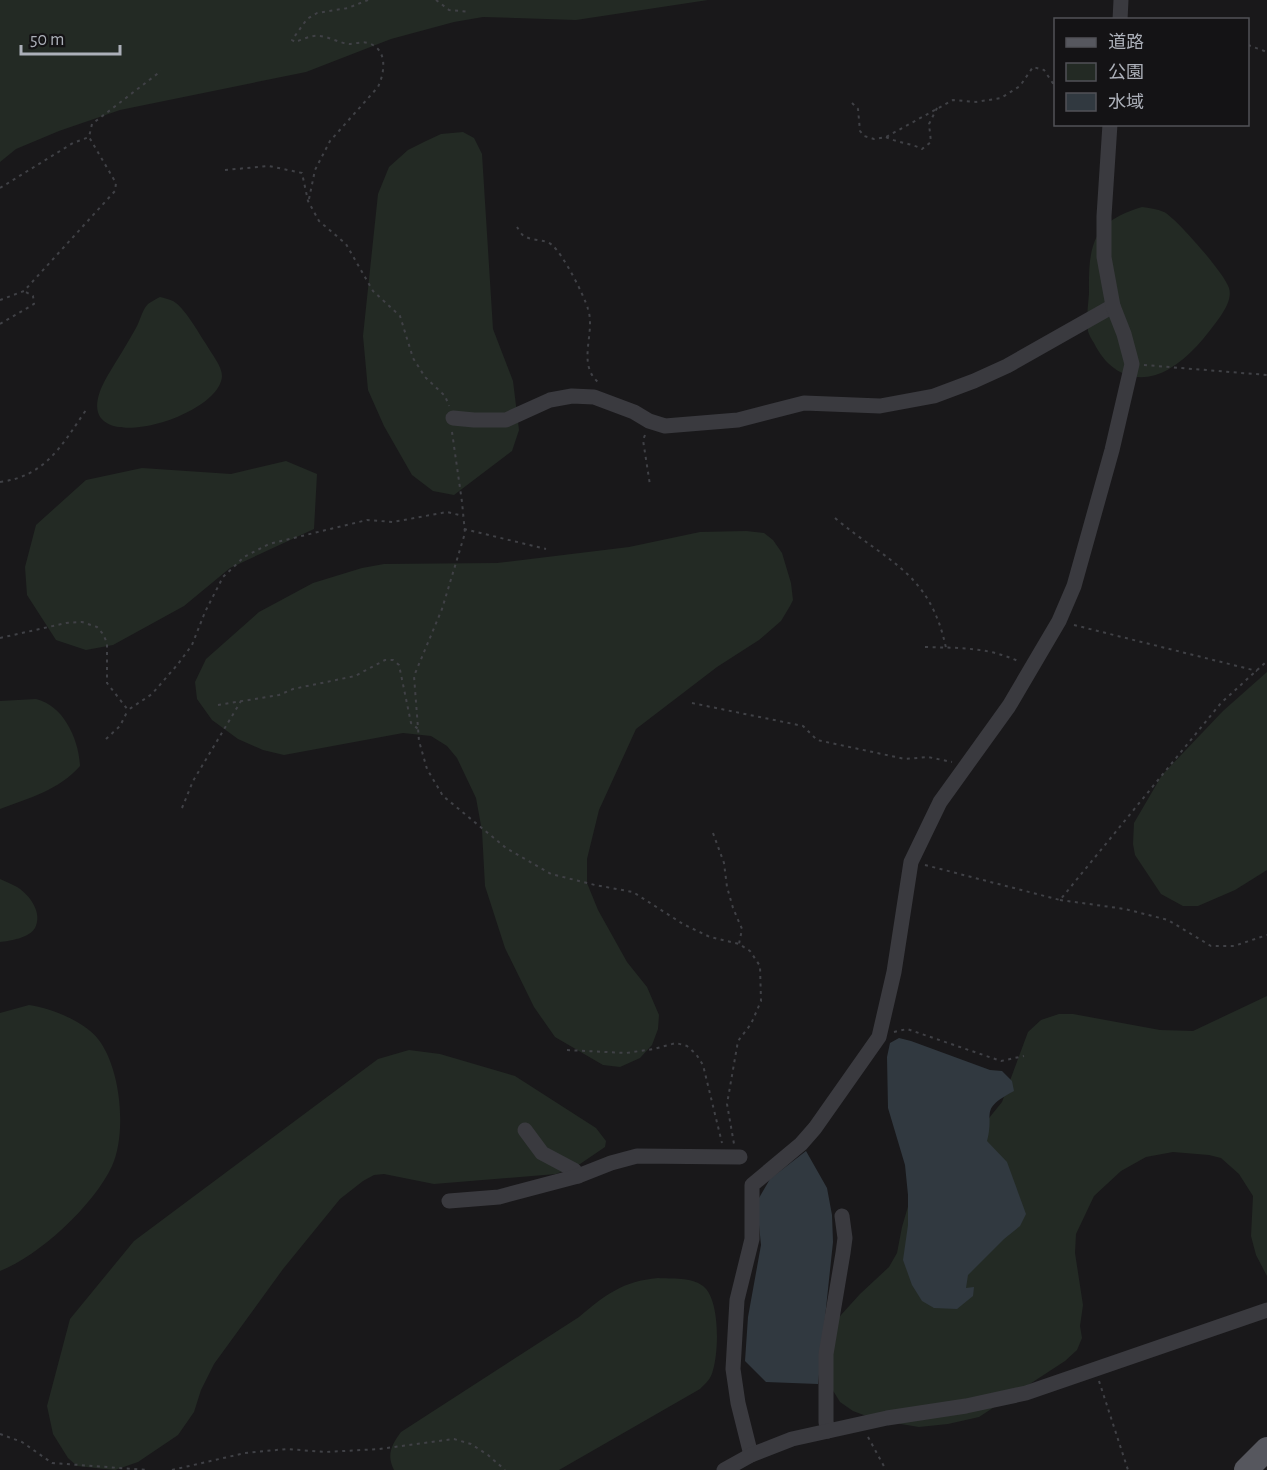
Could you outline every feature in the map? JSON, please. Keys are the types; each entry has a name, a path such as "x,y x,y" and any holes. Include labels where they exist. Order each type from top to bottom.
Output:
{"main road":[{"path":"1246,1470 1267,1449"}],"street":[{"path":"1120,18 1121,0"},
{"path":"750,1455 733,1369 737,1300 752,1239 752,1185 801,1144 815,1128 879,1037 894,972 911,862 940,802 1009,706 1059,621 1074,586 1112,450 1132,364 1113,306 1104,257 1104,216 1110,126"},
{"path":"453,418 506,420 550,400 573,396 594,397 665,426 738,420 804,403 880,406 934,396 974,381 1007,366 1113,306"},
{"path":"525,1130 542,1153 574,1170 578,1176"},
{"path":"449,1201 499,1197 578,1176 637,1156 733,1157"},
{"path":"828,1431 826,1354 845,1238 842,1215"},
{"path":"724,1470 750,1455 792,1439 864,1423 966,1406 1026,1393 1267,1310"}],"path":[{"path":"309,201 315,170 330,141 378,87 383,76 383,64 379,50 367,43 350,44 317,36 295,42 292,40 306,19 316,13 348,9 368,0"},
{"path":"436,0 449,10 470,12"},
{"path":"1249,45 1267,52"},
{"path":"852,104 858,109 860,131 864,136 874,139 886,137 953,100 976,102 1001,98 1020,86 1034,67 1044,70 1054,85"},
{"path":"0,300 24,291 115,192 116,183 89,137 92,124 161,71"},
{"path":"886,137 896,142 913,144 922,149 931,142 929,124 937,108"},
{"path":"0,188 73,143 89,137"},
{"path":"225,170 269,166 302,173 309,201 319,221 346,244 373,291 400,316 413,358 425,377 445,396 453,418 454,456 465,533 442,609 414,676 419,741 427,769 443,796 506,848 551,874 633,892 683,924 710,937 739,945 750,951 760,966 761,1001 751,1024 738,1041 728,1104 733,1157"},
{"path":"517,227 525,237 551,243 561,255 588,309 590,321 587,354 589,370 596,381 604,386"},
{"path":"0,324 19,315 34,304 33,296 24,291"},
{"path":"1132,364 1267,375"},
{"path":"0,482 20,478 54,457 86,410"},
{"path":"649,421 643,440 650,485"},
{"path":"106,739 120,726 128,710 152,694 178,664 192,645 223,576 244,557 269,544 367,520 393,522 447,512 464,516"},
{"path":"835,518 891,559 917,583 929,599 943,631 946,648"},
{"path":"464,529 546,549"},
{"path":"1059,621 1257,671"},
{"path":"0,638 66,623 82,622 98,627 106,643 107,683 128,710"},
{"path":"925,647 978,648 1004,654 1031,667"},
{"path":"218,705 356,676 385,660 393,660 399,665 411,723 418,729"},
{"path":"1060,900 1221,703 1267,661"},
{"path":"182,808 193,781 242,701"},
{"path":"692,703 803,726 817,740 905,759 928,757 949,760 963,768"},
{"path":"713,833 724,863 733,908 742,929 739,945"},
{"path":"911,862 1060,900 1125,909 1168,920 1210,946 1234,946 1267,935"},
{"path":"879,1037 907,1029 1001,1061 1024,1056"},
{"path":"567,1050 626,1053 676,1043 687,1046 703,1065 710,1086 719,1137 733,1157"},
{"path":"1095,1370 1128,1470"},
{"path":"864,1423 868,1438 886,1470"},
{"path":"0,1434 22,1442 52,1463 147,1470"},
{"path":"172,1470 245,1453 287,1449 325,1452 379,1449 454,1439 471,1444 505,1470"}],"green space":[{"path":"0,0 708,0 576,20 483,17 454,22 391,39 306,72 120,110 16,149 0,162"},
{"path":"463,132 474,138 482,154 493,329 513,381 519,430 512,451 454,495 433,491 412,475 384,426 368,390 363,336 378,194 389,167 408,150 426,141 441,134"},
{"path":"1142,207 1164,212 1179,224 1219,271 1226,281 1230,295 1220,317 1191,352 1169,369 1146,377 1136,377 1116,370 1100,354 1088,333 1087,318 1090,265 1097,236 1105,225 1116,217"},
{"path":"160,297 178,304 187,315 216,360 222,376 214,393 196,408 144,427 120,427 103,420 97,403 108,375 136,328 144,309"},
{"path":"286,461 317,474 314,529 230,568 184,606 113,645 86,650 56,640 27,595 25,567 36,525 86,480 142,468 231,474"},
{"path":"700,532 764,533 773,540 782,553 791,583 793,600 781,621 759,640 717,667 636,729 599,810 587,859 587,883 598,910 627,962 647,987 659,1015 658,1029 652,1045 640,1058 620,1067 603,1065 555,1037 534,1007 505,948 485,886 482,831 476,798 457,758 447,746 431,736 403,733 284,755 263,750 238,739 212,720 197,699 195,682 206,659 259,612 313,583 362,568 384,564 497,563 629,547"},
{"path":"1267,672 1267,870 1235,890 1198,906 1183,906 1161,894 1135,855 1134,823 1162,775 1223,711"},
{"path":"36,699 54,708 68,725 76,745 80,766 53,787 0,809 0,701"},
{"path":"0,879 17,887 26,895 34,905 37,922 35,928 24,937 0,942"},
{"path":"1267,996 1267,1276 1256,1255 1251,1236 1253,1196 1239,1174 1221,1158 1209,1155 1173,1152 1146,1157 1121,1171 1094,1196 1076,1234 1075,1253 1083,1305 1080,1326 1082,1338 1077,1350 1065,1361 979,1417 948,1424 919,1427 877,1420 853,1411 840,1402 832,1389 822,1336 860,1294 889,1267 897,1253 916,1179 985,1123 1002,1102 1028,1032 1041,1020 1059,1014 1073,1014 1160,1030 1193,1031"},
{"path":"29,1005 66,1016 92,1032 98,1039 106,1051 116,1083 119,1101 119,1136 112,1166 104,1181 79,1212 64,1228 31,1254 0,1271 0,1013"},
{"path":"409,1050 440,1054 515,1076 596,1128 606,1141 605,1147 580,1164 556,1174 434,1184 384,1174 374,1175 363,1181 340,1199 283,1269 214,1364 201,1390 194,1412 178,1435 138,1462 115,1470 77,1466 68,1458 53,1434 47,1406 70,1319 134,1241 378,1059"},
{"path":"658,1278 681,1279 698,1283 709,1293 713,1302 717,1325 715,1361 711,1376 700,1389 559,1470 394,1470 390,1455 401,1432 579,1317 615,1290 635,1282"}],"water":[{"path":"899,1038 990,1070 1002,1071 1012,1081 1014,1091 996,1103 990,1112 987,1141 1007,1162 1026,1214 1020,1226 968,1275 966,1288 974,1287 973,1296 957,1309 934,1308 922,1301 912,1285 903,1260 908,1225 908,1195 905,1165 888,1108 887,1057 890,1043"},
{"path":"806,1151 827,1188 832,1215 833,1242 818,1384 766,1382 745,1361 748,1317 761,1245 759,1198 770,1179"}]}
